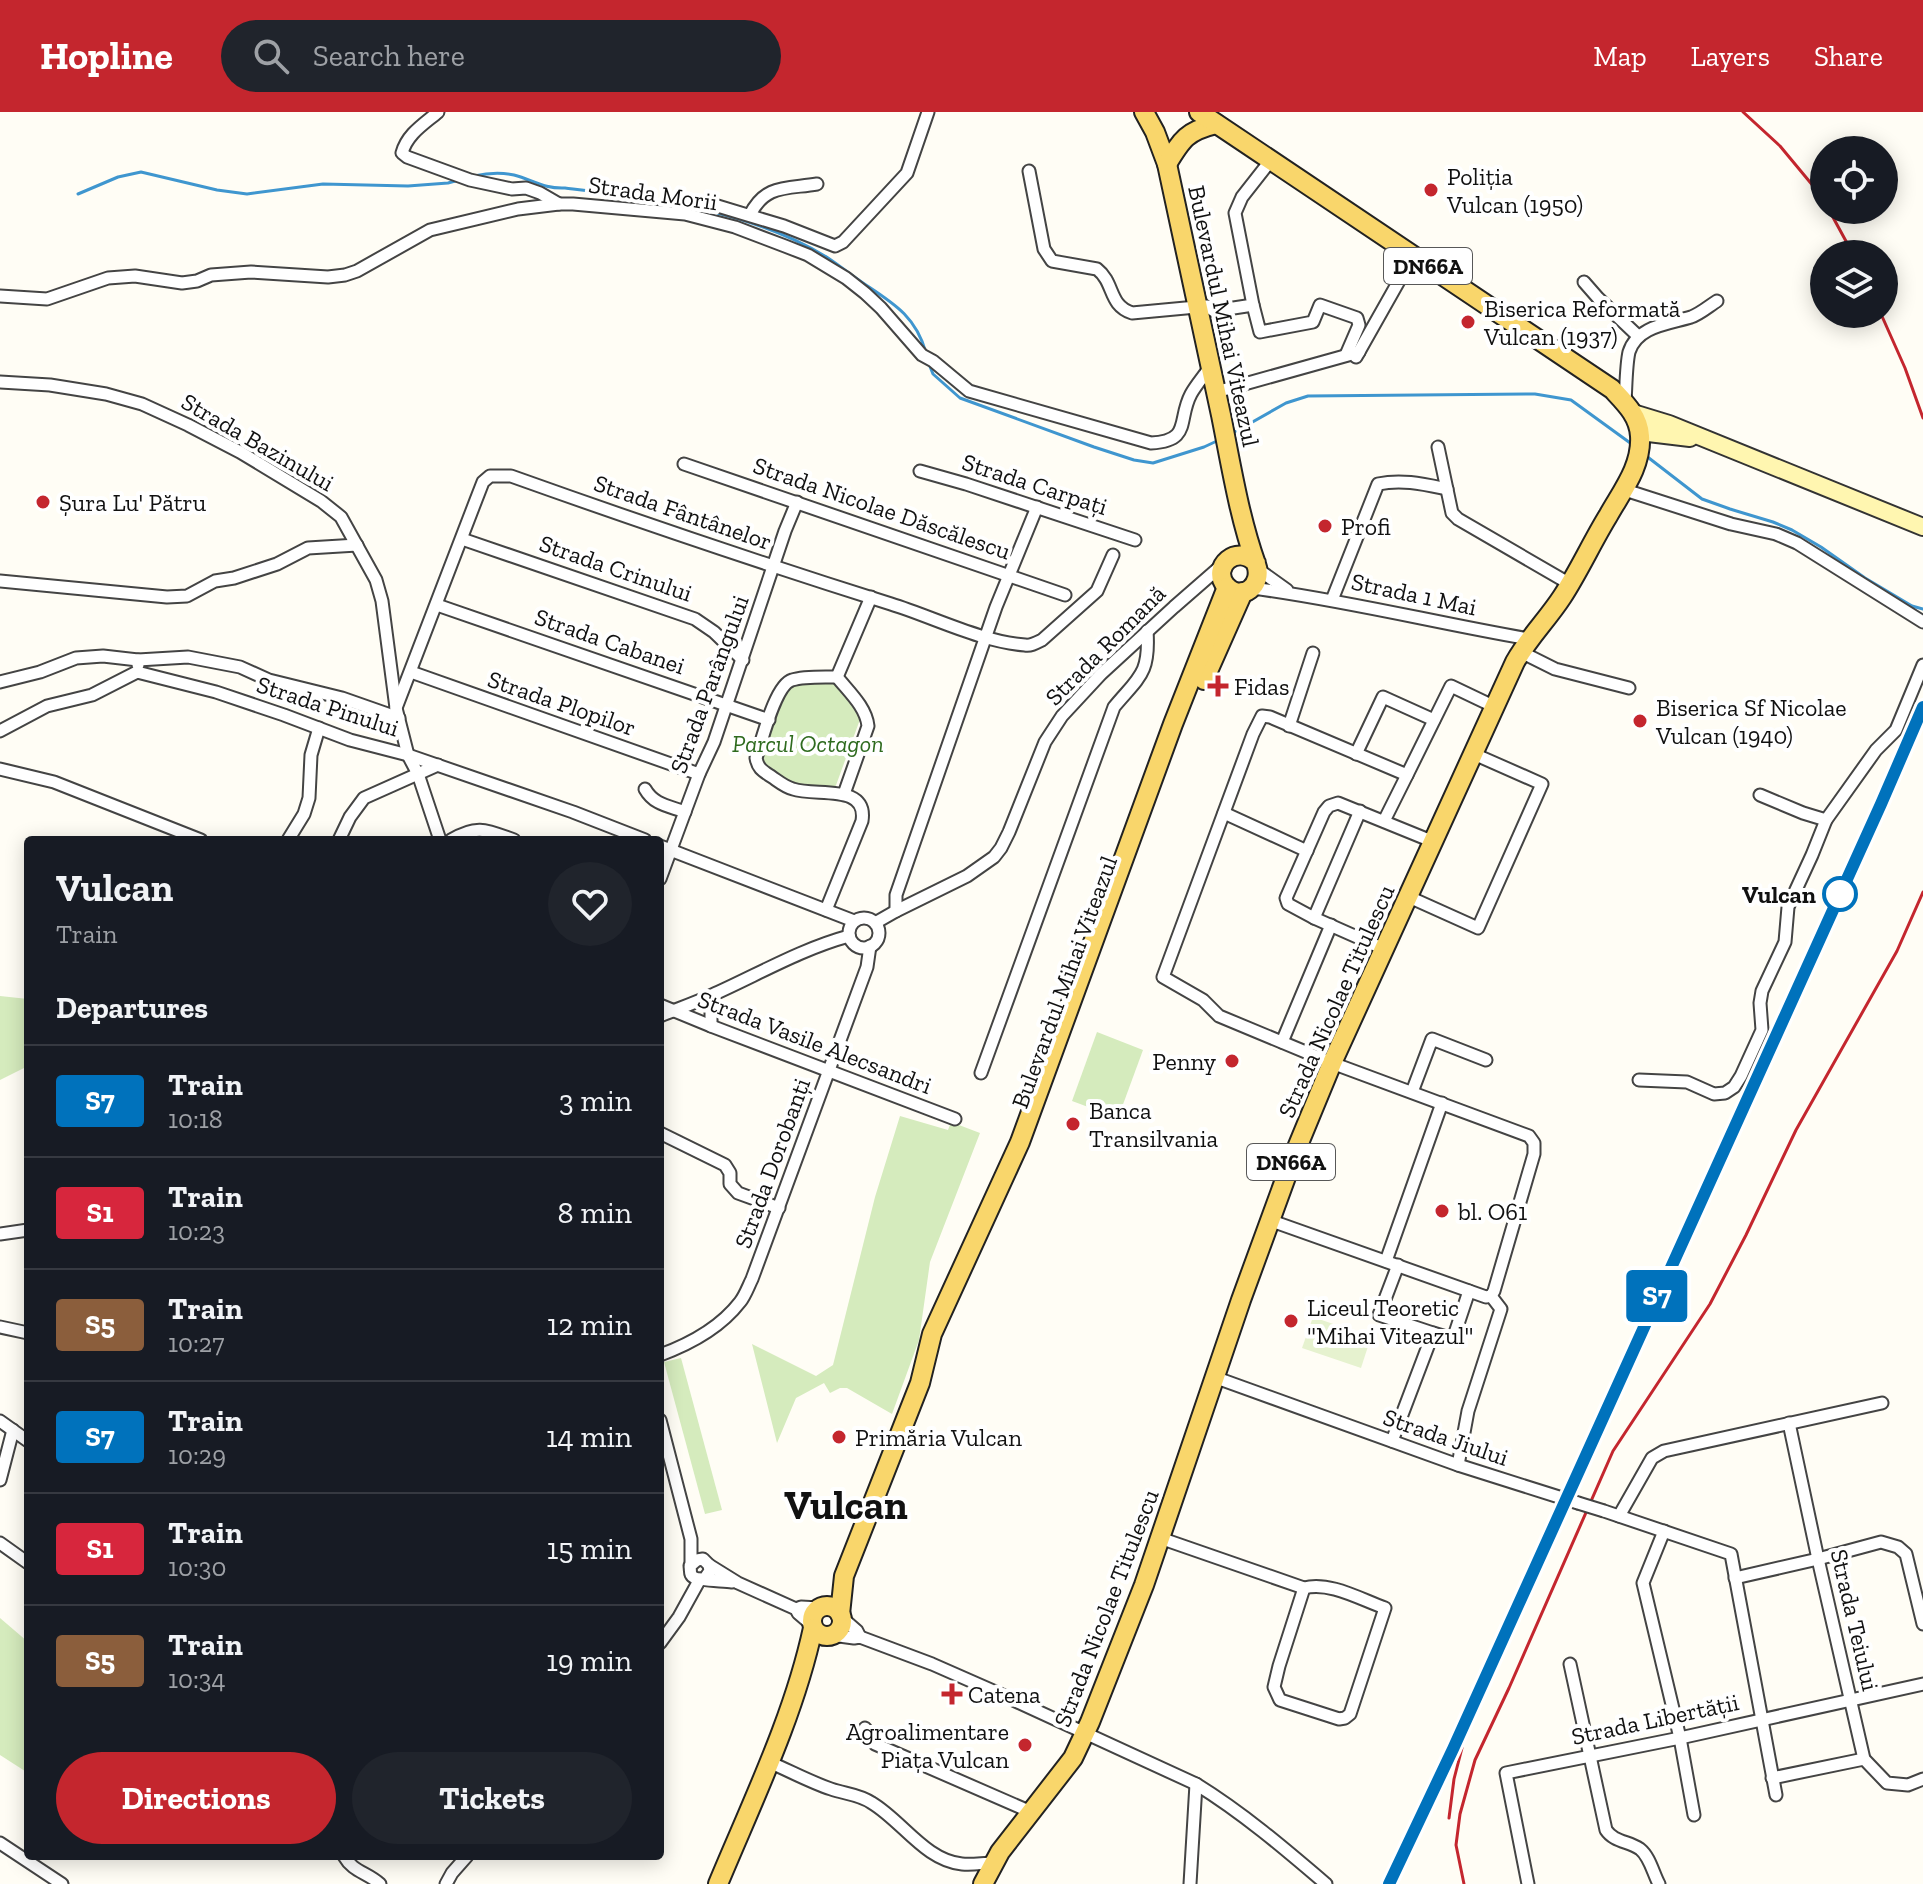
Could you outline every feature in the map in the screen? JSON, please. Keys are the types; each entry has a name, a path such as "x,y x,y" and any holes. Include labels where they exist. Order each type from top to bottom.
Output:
{"main road":[{"name":"Bulevardul Mihai Viteazul","path":"718,1884 920,1383 1031,1145 1239,575 1240,512 1229,453 1167,164 1144,112"},
{"name":"Bulevardul Mihai Viteazul","path":"1151,112 1155,132"},
{"name":"DN66A","path":"1199,112 1603,382 1629,408 1639,445"},
{"path":"1167,164 1189,134 1198,128 1216,124"},
{"path":"1629,408 1923,527"},
{"path":"1639,445 1675,437 1701,438"},
{"name":"Strada Nicolae Titulescu","path":"983,1884 993,1863 1073,1758 1085,1734 1119,1652 1160,1538 1269,1220 1332,1063 1525,645 1561,599 1625,490 1639,445"},
{"name":"Bulevardul Mihai Viteazul","path":"1239,575 1237,541 1240,512"},
{"name":"Bulevardul Mihai Viteazul","path":"841,1615 844,1576"},
{"path":"821,1623 840,1629 841,1615"}],"street":[{"path":"438,112 405,142 402,153 407,157 470,180 512,189 526,188 559,204"},
{"path":"711,204 750,215 812,248 835,246 843,242 907,173 928,112"},
{"path":"1271,160 1242,197 1235,213 1260,332 1313,322 1320,305 1357,318 1359,325 1354,355"},
{"path":"1029,171 1044,249 1052,261 1097,269 1103,273 1121,309 1132,313 1207,306 1214,311 1253,305"},
{"path":"750,215 762,196 782,189 817,184"},
{"name":"Strada Morii","path":"0,296 47,299 108,278 135,276 182,283 211,275 251,272 345,275 430,230 518,209 559,204 619,207 685,214 812,248 865,293 928,358 960,384 980,395 1151,443 1167,442 1177,437 1190,395 1210,367"},
{"path":"1216,392 1354,355 1413,256"},
{"path":"1584,282 1638,336"},
{"path":"1629,408 1628,357 1638,336 1665,323 1692,317 1717,301"},
{"name":"Strada Bazinului","path":"0,382 50,385 106,394 142,404 240,452 321,501 341,517 376,580 382,601 398,713"},
{"path":"1438,447 1452,513 1570,584"},
{"name":"Strada Nicolae Dăscălescu","path":"684,464 1065,595"},
{"name":"Strada Carpați","path":"920,471 1135,540"},
{"name":"Strada Fântânelor","path":"398,713 483,482 490,476 511,476 985,637 1026,646 1042,640 1088,599 1102,583 1113,555"},
{"path":"1332,600 1378,484 1411,482 1447,489"},
{"path":"1625,490 1731,524 1776,534 1797,543 1923,622"},
{"name":"Strada Parângului","path":"665,848 685,812 714,742 797,502"},
{"path":"896,911 896,895 985,637 1037,507"},
{"name":"Strada Crinului","path":"462,539 695,619 714,632 743,660"},
{"path":"0,581 167,597 187,596 215,581 277,564 308,548 357,545"},
{"path":"1202,582 1239,575"},
{"name":"Strada 1 Mai","path":"1239,575 1291,593"},
{"name":"Strada 1 Mai","path":"1239,575 1291,593 1469,629 1525,645 1555,669 1629,688"},
{"name":"Strada Romană","path":"875,923 967,876 994,857 1009,832 1045,742 1054,728 1101,674 1202,582 1239,575"},
{"path":"837,677 871,597"},
{"name":"Strada Cabanei","path":"437,605 769,720"},
{"name":"Bulevardul Mihai Viteazul","path":"981,1073 1114,707 1139,680 1149,654 1147,631"},
{"path":"1289,726 1313,653"},
{"path":"0,682 40,672 76,658 103,656 138,666"},
{"path":"0,731 47,706 92,695 138,666 188,657 240,667 269,680 398,713 408,755 418,774 439,836"},
{"path":"1639,1080 1687,1082 1714,1094 1725,1093 1734,1087 1762,1030 1762,991 1785,942 1788,907 1826,820 1876,750 1896,730 1923,665"},
{"name":"Strada Pinului","path":"138,666 350,740 438,765 635,836"},
{"name":"Strada Plopilor","path":"411,672 699,774"},
{"path":"826,910 862,821 861,805 844,794 792,789 761,770 756,758 784,685 792,680 837,677"},
{"path":"837,677 863,709 868,726 844,794"},
{"path":"1384,821 1451,686 1495,707"},
{"path":"1356,754 1383,697 1434,720"},
{"path":"1407,775 1262,716 1163,977 1203,1000 1219,1016 1332,1063 1529,1136 1534,1143 1534,1154 1491,1296"},
{"path":"290,836 304,814 309,798 311,755 319,728"},
{"path":"1409,897 1478,928 1542,784 1474,754"},
{"path":"341,836 364,798 438,765"},
{"path":"0,769 54,782 191,836"},
{"path":"645,789 655,802 685,812"},
{"path":"1760,795 1826,820"},
{"path":"1384,949 1288,904 1286,898 1324,812 1338,803 1434,842"},
{"path":"1314,918 1360,811"},
{"path":"1224,813 1307,851"},
{"path":"458,836 467,831 486,829 504,836"},
{"path":"665,848 854,921"},
{"path":"868,918 875,923 878,936 870,946 857,946 849,936 854,921 868,918"},
{"path":"1282,1042 1331,925"},
{"path":"664,1014 849,936"},
{"name":"Strada Dorobanți","path":"664,1354 706,1333 741,1301 830,1072 867,967 870,946"},
{"path":"711,996 711,1026"},
{"name":"Strada Vasile Alecsandri","path":"664,1007 955,1119"},
{"path":"1412,1092 1432,1039 1486,1060"},
{"path":"1442,1103 1379,1315 1453,1339 1469,1291"},
{"path":"664,1135 725,1165 730,1173 730,1184 738,1193 779,1208"},
{"path":"1269,1220 1486,1297 1491,1296"},
{"path":"0,1234 24,1231"},
{"path":"1458,1465 1468,1411 1501,1309 1491,1296"},
{"path":"0,1327 24,1332"},
{"path":"1392,1441 1433,1333"},
{"name":"Strada Jiului","path":"1214,1377 1458,1465 1731,1554 1735,1578"},
{"path":"1619,1516 1652,1458 1664,1451 1882,1403"},
{"path":"0,1421 24,1438"},
{"name":"Strada Teiului","path":"1789,1423 1864,1759"},
{"path":"0,1480 13,1430"},
{"path":"664,1435 697,1574"},
{"path":"1664,1531 1643,1583 1680,1738 1694,1815"},
{"path":"1160,1538 1304,1588 1315,1585 1333,1589 1385,1608 1350,1714 1345,1718 1339,1719 1280,1700 1274,1687 1304,1588"},
{"path":"691,1539 710,1571 697,1574"},
{"path":"1776,1795 1735,1578 1881,1542 1898,1547 1906,1554 1923,1624"},
{"path":"0,1543 24,1560"},
{"path":"664,1638 687,1602 700,1559 738,1583 796,1609 798,1613 854,1638 860,1637 932,1664 1196,1784 1273,1839 1326,1884"},
{"path":"697,1574 738,1583"},
{"path":"796,1609 801,1607 821,1623"},
{"path":"841,1615 860,1637"},
{"path":"1570,1664 1606,1830 1611,1837 1640,1850 1659,1884"},
{"name":"Strada Libertății","path":"1528,1884 1506,1773 1923,1684"},
{"path":"865,1728 875,1744 1031,1812"},
{"path":"1772,1778 1864,1759 1887,1783 1908,1785 1923,1779"},
{"path":"769,1762 810,1781 873,1803 937,1856 963,1864 993,1863"},
{"path":"1190,1884 1196,1784"},
{"path":"0,1843 24,1859"},
{"path":"26,1860 62,1884"},
{"path":"346,1860 350,1866 380,1884"},
{"path":"446,1884 463,1860"}],"green space":[{"name":"Parcul Octagon","path":"832,681 862,714 835,788 803,786 783,780 759,759 782,693 795,682"},
{"path":"0,996 24,999 24,1068 0,1080"},
{"path":"1097,1032 1143,1050 1118,1118 1072,1101"},
{"path":"900,1116 948,1130 951,1122 980,1133 930,1262 919,1340 892,1414 847,1388 830,1393 824,1383 796,1398 777,1443 752,1344 816,1376 833,1365 875,1197"},
{"path":"1313,1317 1371,1337 1361,1368 1302,1348"},
{"path":"681,1358 722,1510 705,1514 664,1362"},
{"path":"0,1618 24,1639 24,1770 0,1755"}],"waterway":[{"path":"78,194 118,177 141,172 247,194 323,184 408,186 459,180"},
{"path":"474,176 509,174 551,187 667,202 767,228 828,258 893,304 910,320 926,353"},
{"path":"929,364 933,374 960,398 1134,460 1153,463 1219,440"},
{"path":"1233,433 1286,403 1308,396 1535,394 1571,400 1633,445"},
{"path":"1645,455 1702,499 1792,530 1865,578 1912,606 1923,609"}],"railway":[{"path":"1743,112 1780,146 1810,182"},
{"path":"1837,224 1845,240"},
{"path":"1887,328 1923,418"},
{"path":"1389,1884 1453,1749 1923,707"},
{"path":"1464,1884 1456,1845 1460,1814 1475,1760 1613,1451 1710,1304 1796,1130 1897,951 1923,892"},
{"path":"1449,1818 1462,1748"}],"train":[{"name":"S7","path":"1389,1884 1453,1749 1923,707"}],"place":[{"name":"Poliția Vulcan (1950)","path":"1431,190"},
{"name":"Biserica Reformată Vulcan (1937)","path":"1468,322"},
{"name":"Șura Lu' Pătru","path":"43,502"},
{"name":"Profi","path":"1325,526"},
{"name":"Fidas","path":"1218,686"},
{"name":"Biserica Sf Nicolae Vulcan (1940)","path":"1640,721"},
{"name":"Vulcan","path":"1840,894"},
{"name":"Penny","path":"1232,1061"},
{"name":"Banca Transilvania","path":"1073,1124"},
{"name":"bl. O61","path":"1442,1211"},
{"name":"Liceul Teoretic \"Mihai Viteazul\"","path":"1291,1321"},
{"name":"Primăria Vulcan","path":"839,1437"},
{"name":"Catena","path":"952,1694"},
{"name":"Agroalimentare Piața Vulcan","path":"1025,1745"}],"district":[{"name":"Vulcan","path":"846,1505"}]}
